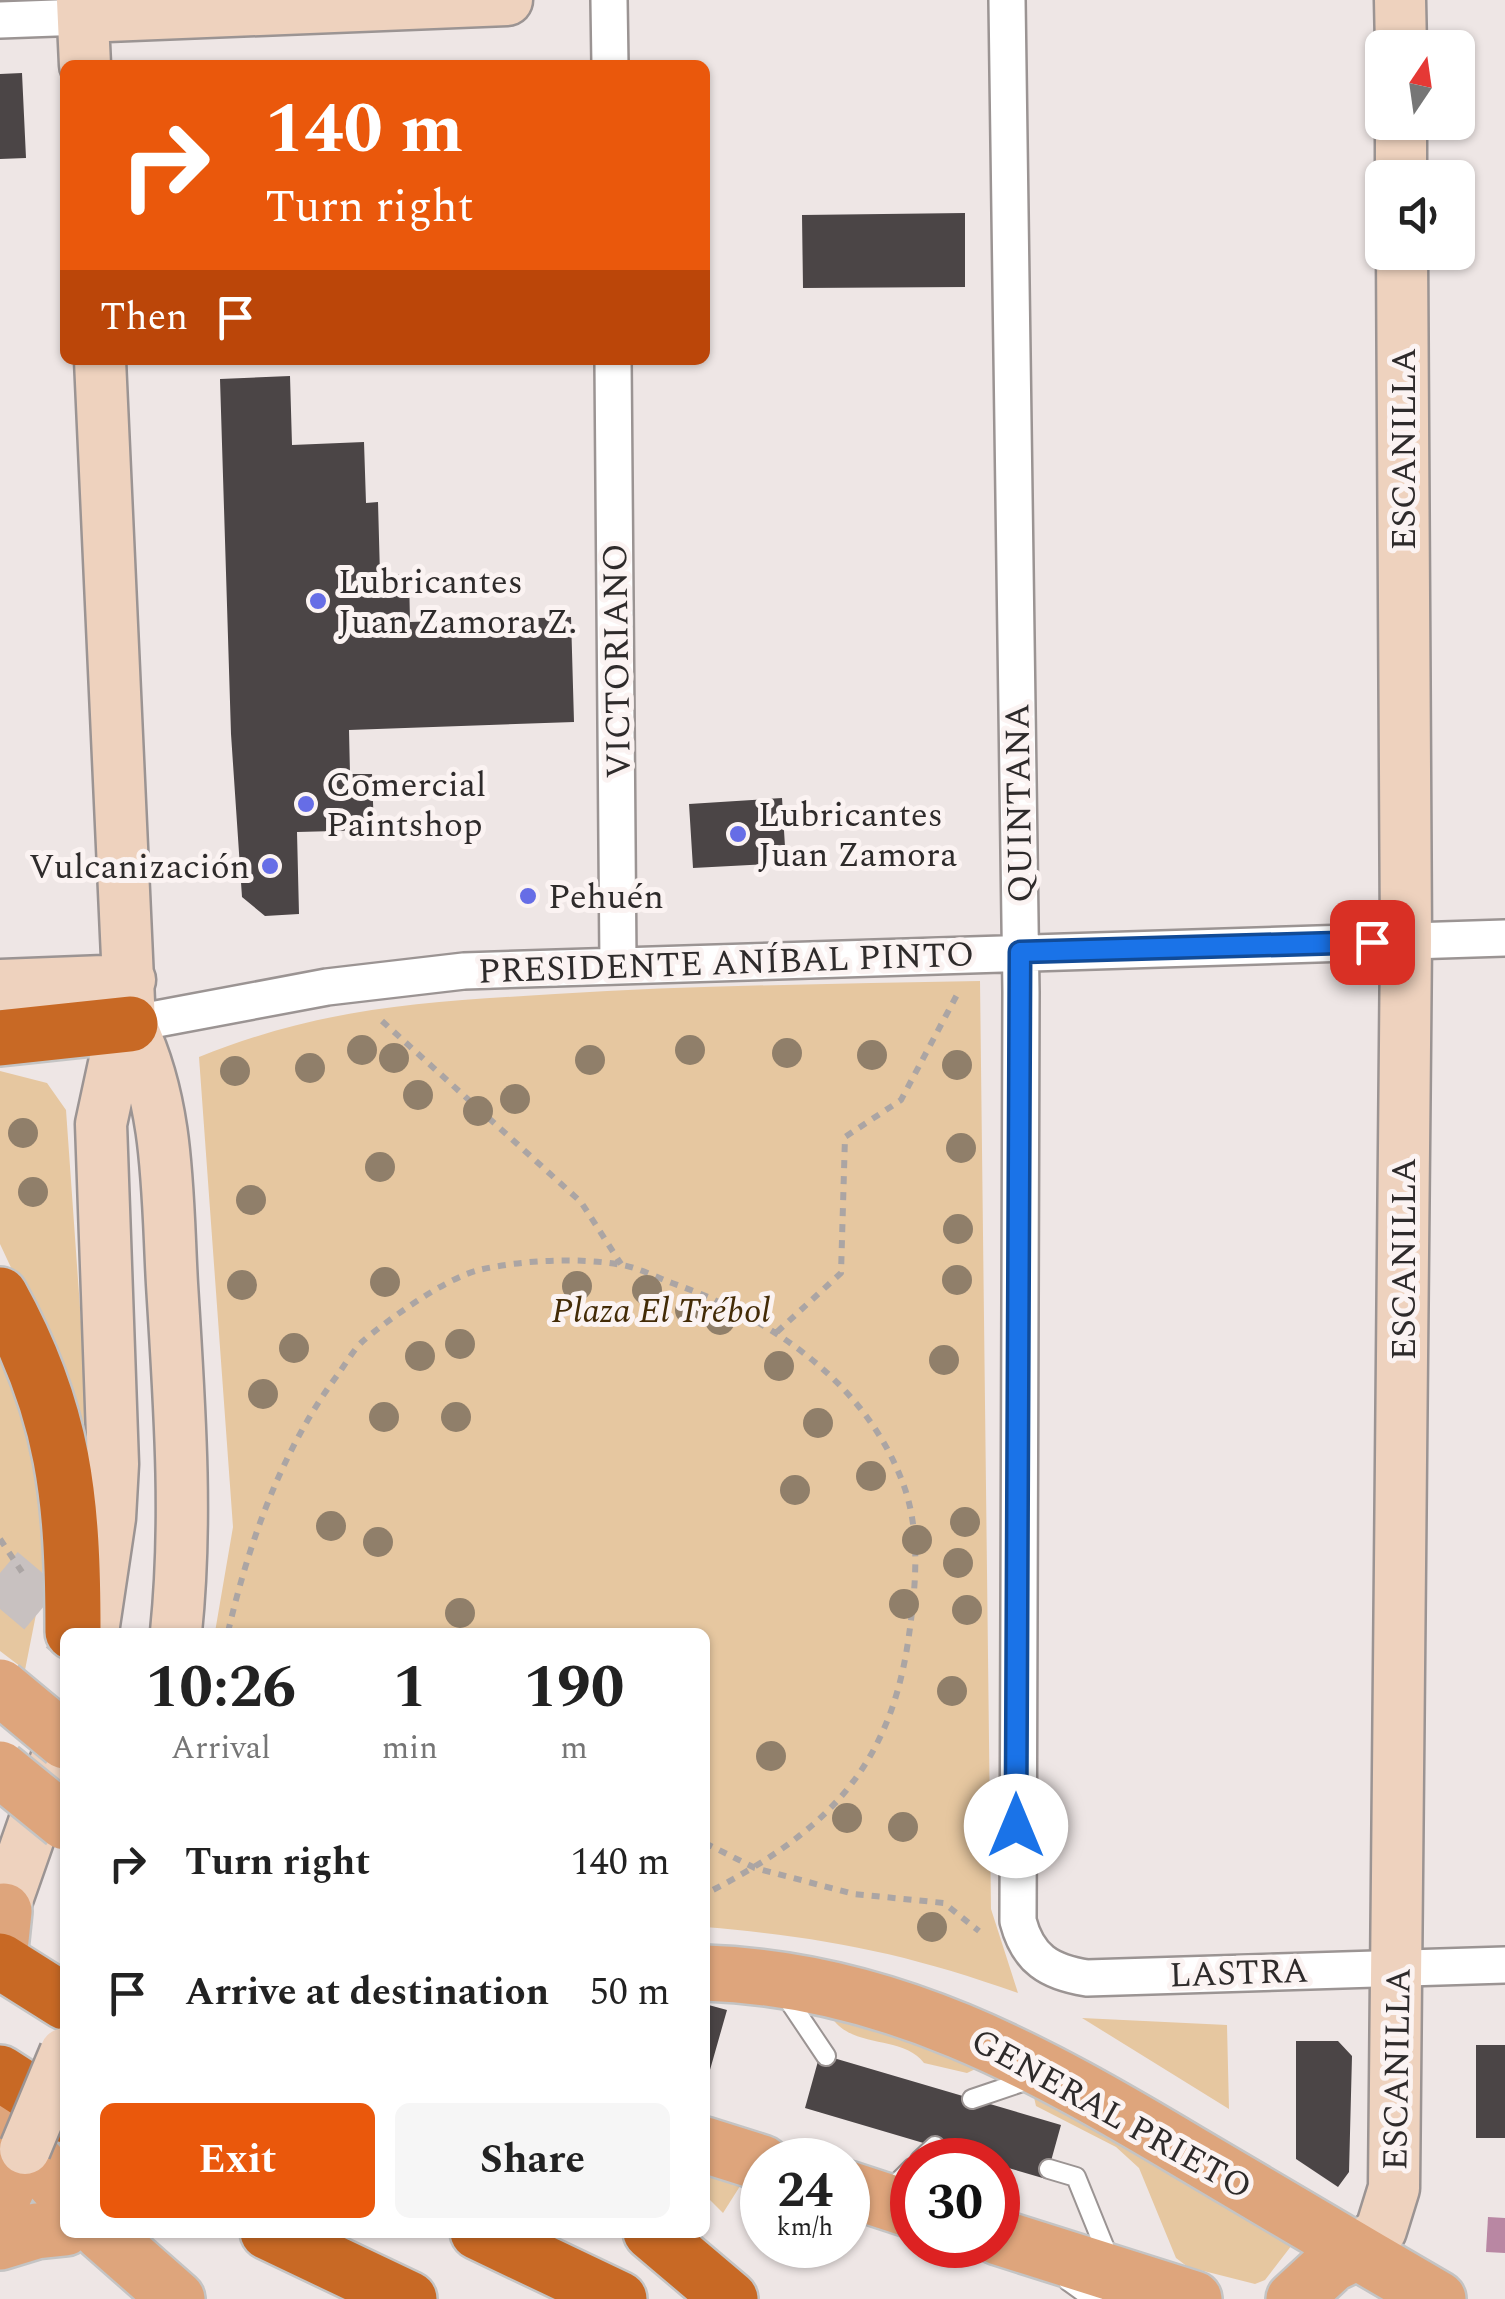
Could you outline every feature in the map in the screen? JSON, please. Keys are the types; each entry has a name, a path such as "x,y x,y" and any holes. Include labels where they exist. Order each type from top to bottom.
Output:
{"highway":[{"path":"0,1038 130,1002"},
{"path":"0,1295 35,1363 53,1410 68,1501 73,1628"},
{"path":"3,1926 60,1996"},
{"path":"0,2072 42,2179"},
{"path":"281,2238 409,2299"},
{"path":"491,2238 619,2299"},
{"path":"658,2238 730,2299"}],"main road":[{"path":"0,1688 60,1733"},
{"path":"0,1769 60,1818"},
{"name":"GENERAL PRIETO","path":"710,1973 830,1989 937,2020 1053,2072 1438,2299"},
{"path":"0,2096 42,2179 36,2231 0,2242"},
{"path":"710,2147 740,2156"},
{"path":"107,2238 177,2299"},
{"path":"1020,2245 1104,2286 1194,2299"},
{"path":"1294,2299 1332,2264 1357,2252"}],"street":[{"path":"0,20 84,27 508,0"},
{"path":"610,0 610,60"},
{"name":"QUINTANA","path":"1006,0 1020,952 1016,1906"},
{"path":"1400,0 1400,30"},
{"name":"ESCANILLA","path":"1357,2252 1381,2230 1392,2202 1406,941 1402,270"},
{"path":"100,365 130,1002 161,1110 182,1468 182,1578 176,1628"},
{"name":"VICTORIANO","path":"613,365 618,962"},
{"name":"PRESIDENTE ANÍBAL PINTO","path":"0,986 130,1002 464,971 618,962 1505,938"},
{"path":"93,1628 105,1564 112,1464 101,1124 130,1002"},
{"path":"3,1926 60,1752"},
{"name":"LASTRA","path":"1016,1906 1030,1952 1056,1972 1070,1975 1505,1965"},
{"path":"42,2179 60,2080"}],"lane":[{"path":"774,1979 826,2056"},
{"path":"972,2099 1053,2072"},
{"path":"1048,2170 1076,2177 1104,2286"}],"path":[{"path":"777,1332 841,1273 845,1137 901,1100 980,952"},
{"path":"327,986 389,1026 581,1202 622,1265"},
{"path":"229,1628 253,1540 280,1474 315,1405 361,1343 410,1306 476,1271 544,1262 622,1265 692,1290 777,1332 812,1358 856,1404 882,1442 906,1493 915,1547 914,1599 902,1682 868,1766 814,1826 755,1868 710,1891"},
{"path":"0,1539 26,1577"},
{"path":"710,1846 755,1868 854,1894 944,1903 1000,1947 1016,1906"}],"green space":[{"name":"Plaza El Trébol","path":"980,981 991,1909 1018,1993 938,1967 864,1949 710,1928 710,1628 216,1628 233,1527 199,1057 288,1027 417,1004 767,985"},
{"path":"0,1071 47,1083 66,1110 89,1435 0,1244"},
{"path":"0,1338 37,1428 44,1540 41,1589 25,1670 0,1651"},
{"path":"840,2015 986,2064 967,2073 924,2063 904,2049 841,2028 832,2018"},
{"path":"1082,2018 1227,2025 1229,2109"},
{"path":"1033,2093 1295,2241 1265,2280 1255,2284 1188,2267 1176,2258 1139,2168 1116,2147 1036,2106"},
{"path":"710,2173 740,2182 723,2213 710,2200"}],"shaded area":[{"path":"1488,2217 1505,2218 1505,2253 1486,2252"}],"building":[{"path":"22,73 26,158 0,159 0,74"},
{"path":"965,213 965,287 803,288 802,215"},
{"path":"290,376 292,445 364,442 366,503 378,502 380,575 409,574 410,622 571,617 574,722 349,730 350,774 372,774 374,830 297,832 299,914 265,916 242,897 231,734 220,379"},
{"name":"Lubricantes Juan Zamora","path":"782,798 786,863 693,868 689,804"},
{"path":"710,2005 727,2010 710,2070"},
{"path":"1296,2041 1338,2041 1352,2056 1349,2172 1338,2187 1296,2159"},
{"path":"1476,2045 1505,2045 1505,2138 1476,2138"},
{"path":"820,2054 1061,2125 1046,2179 1020,2171 1020,2138 907,2138 805,2108"}],"tunnel":[{"path":"0,1573 65,1628"}],"place":[{"name":"Lubricantes Juan Zamora Z.","path":"318,601"},
{"name":"Comercial Paintshop","path":"306,804"},
{"name":"Lubricantes Juan Zamora","path":"738,834"},
{"name":"Vulcanización","path":"270,866"},
{"name":"Pehuén","path":"528,896"}],"route":[{"path":"1016,1826 1020,952 1372,942"}]}
